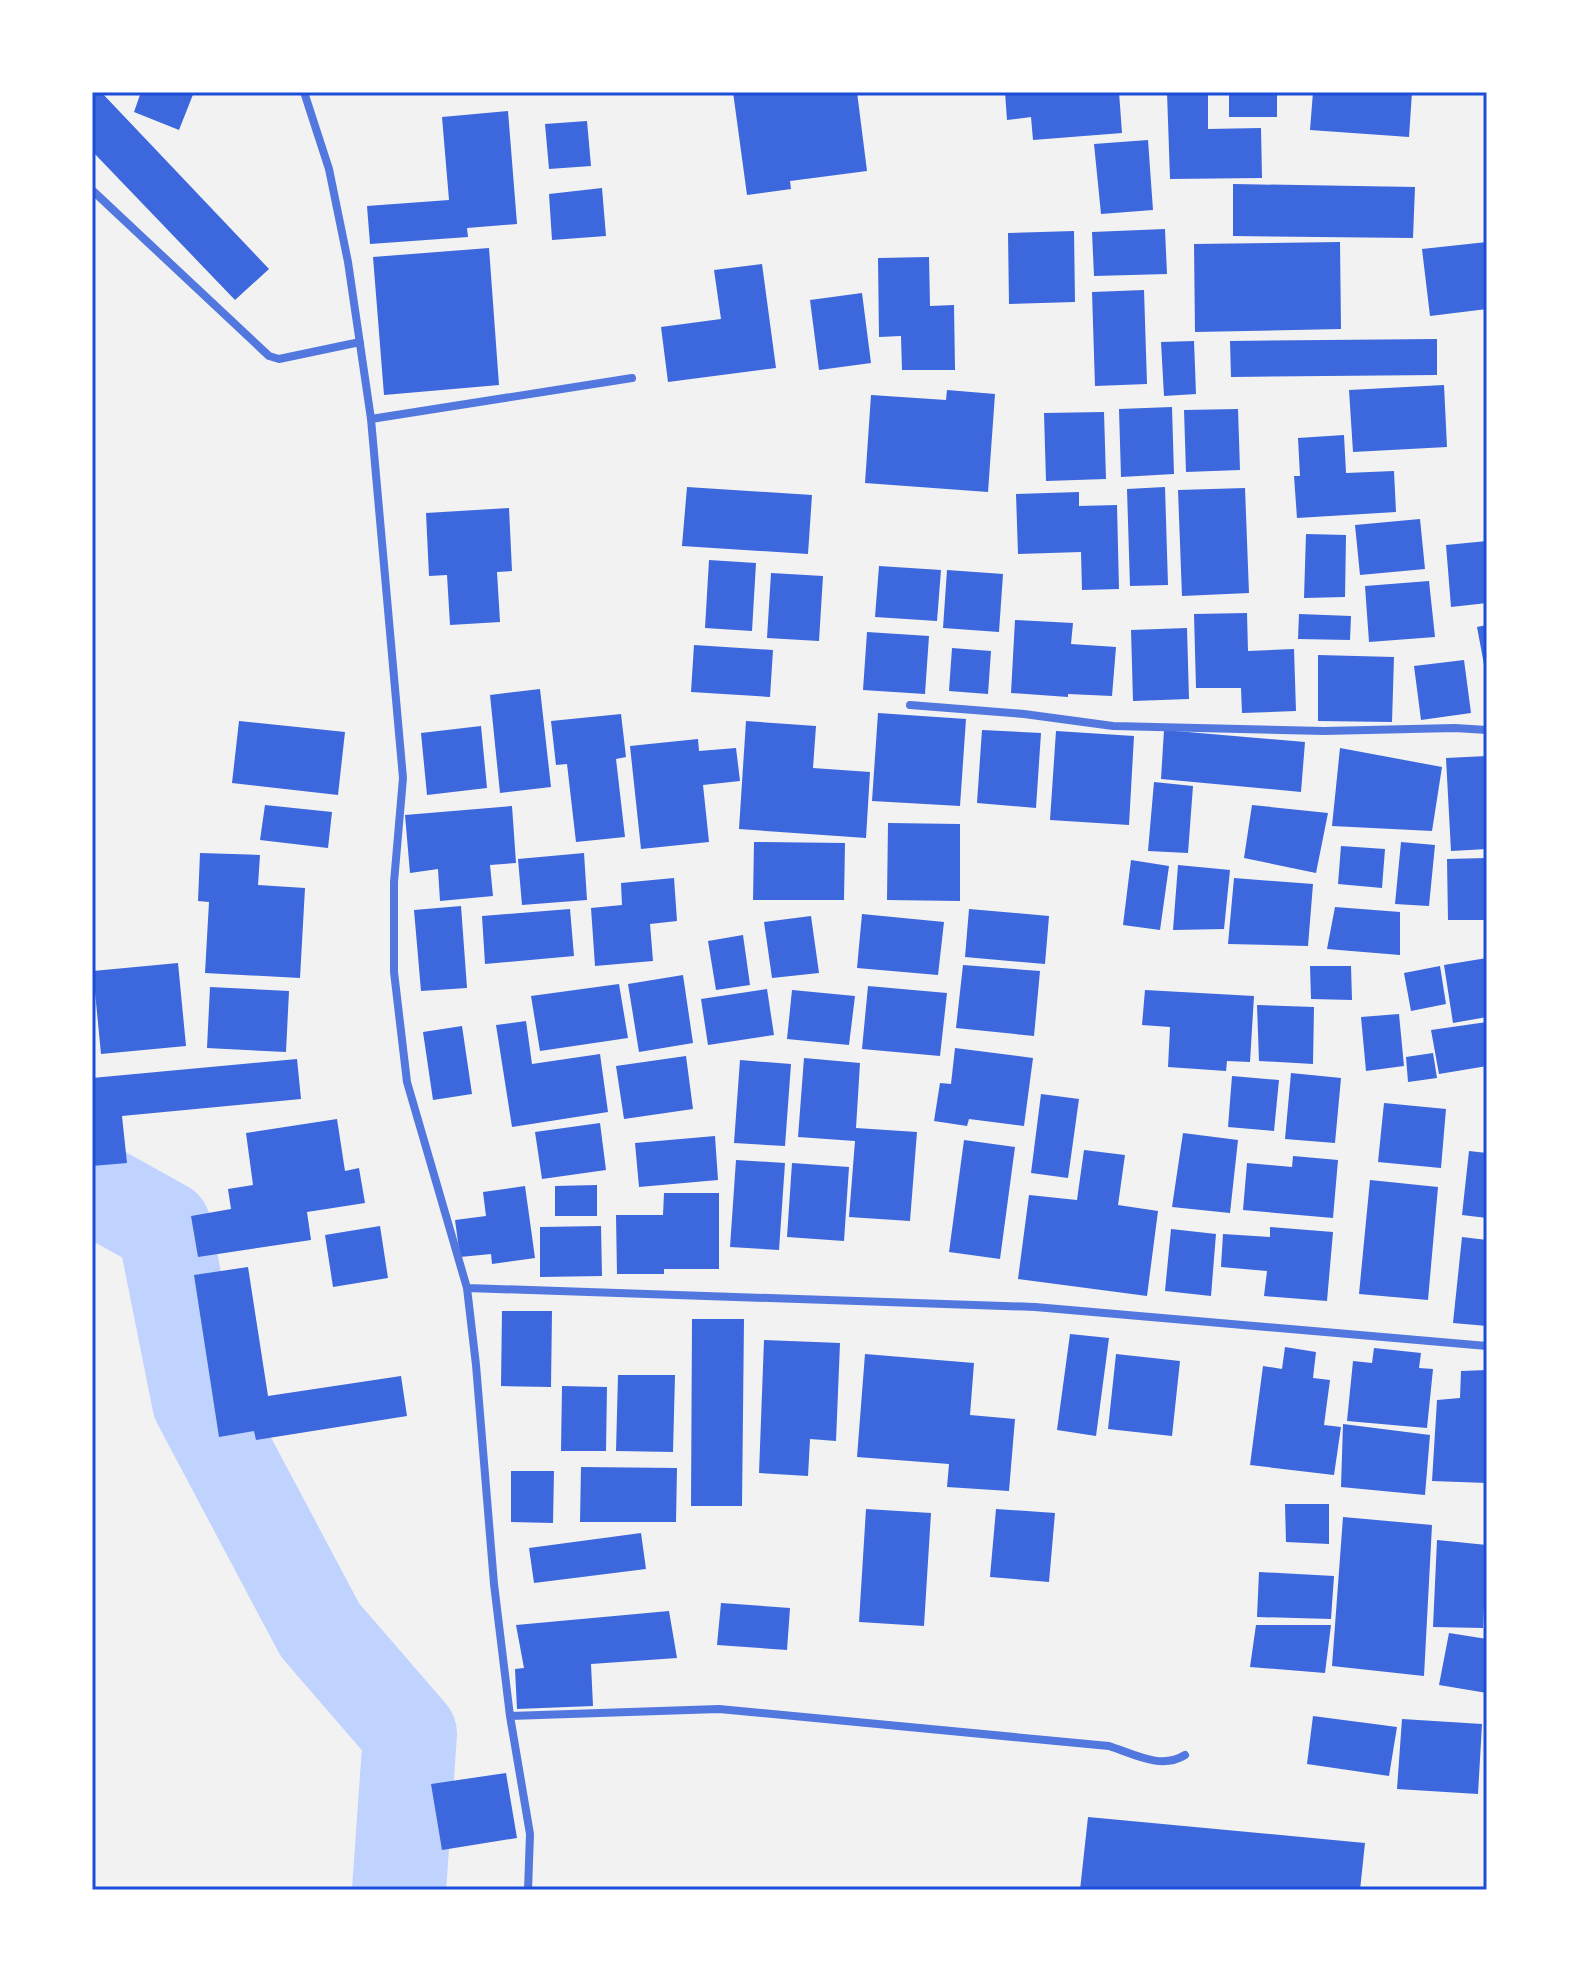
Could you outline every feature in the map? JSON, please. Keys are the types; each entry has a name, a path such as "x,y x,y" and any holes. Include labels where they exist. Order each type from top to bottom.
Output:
{"street":[{"path":"304,92 329,169 348,262 371,419 403,778 394,882 394,972 407,1082 467,1288 494,1584 510,1716 530,1834 528,1890"},
{"path":"92,190 269,356 279,359 360,342"},
{"path":"371,419 632,378"},
{"path":"910,705 1024,714 1113,726 1324,731 1487,730"},
{"path":"467,1288 1035,1307 1487,1346"},
{"path":"510,1716 719,1709 1109,1746 1161,1763 1175,1761 1185,1755"}],"building":[{"path":"92,92 101,92 269,269 235,300 92,151"},
{"path":"141,92 194,92 179,130 134,112"},
{"path":"733,92 857,92 867,171 790,181 791,189 747,195"},
{"path":"1005,92 1119,92 1122,133 1033,140 1031,117 1007,120"},
{"path":"1167,92 1208,92 1208,129 1261,128 1262,178 1170,179"},
{"path":"1229,92 1277,92 1277,117 1229,117"},
{"path":"1313,92 1412,92 1409,137 1310,130"},
{"path":"508,111 517,224 467,228 468,237 370,244 367,206 449,200 442,117"},
{"path":"587,121 591,166 549,169 545,124"},
{"path":"1148,140 1153,210 1101,214 1094,144"},
{"path":"1233,184 1415,187 1413,238 1233,236"},
{"path":"602,188 606,236 552,240 549,194"},
{"path":"1165,229 1167,274 1094,276 1092,232"},
{"path":"1074,231 1075,302 1009,304 1008,233"},
{"path":"1340,242 1341,329 1195,332 1194,244"},
{"path":"1487,242 1487,309 1430,316 1422,249"},
{"path":"489,248 499,385 384,395 373,257"},
{"path":"929,257 930,306 954,305 955,370 902,370 901,336 879,337 878,258"},
{"path":"762,264 776,368 668,382 661,327 721,319 714,270"},
{"path":"1144,290 1147,384 1095,386 1092,292"},
{"path":"862,293 871,363 819,370 810,300"},
{"path":"1437,339 1437,375 1231,377 1230,341"},
{"path":"1194,341 1196,394 1164,396 1161,342"},
{"path":"1444,385 1447,447 1353,452 1349,390"},
{"path":"947,390 995,394 988,492 865,483 871,395 946,400"},
{"path":"1172,407 1174,474 1121,477 1119,409"},
{"path":"1238,409 1240,470 1186,472 1184,410"},
{"path":"1104,412 1106,479 1046,481 1044,413"},
{"path":"1344,435 1346,473 1394,471 1396,512 1297,518 1294,476 1300,476 1298,438"},
{"path":"687,487 812,495 808,554 682,546"},
{"path":"1165,487 1168,585 1130,586 1127,489"},
{"path":"1245,488 1249,593 1182,596 1178,490"},
{"path":"1079,492 1079,506 1117,505 1119,589 1082,590 1081,552 1018,554 1016,494"},
{"path":"509,508 512,571 497,572 500,622 450,625 447,575 429,576 426,513"},
{"path":"1420,519 1425,569 1360,575 1355,525"},
{"path":"1306,534 1346,535 1345,597 1304,598"},
{"path":"1487,541 1487,603 1451,607 1446,545"},
{"path":"709,560 756,563 752,631 705,628"},
{"path":"879,566 941,570 937,621 875,617"},
{"path":"947,570 1003,574 999,632 943,628"},
{"path":"771,573 823,576 819,641 767,638"},
{"path":"1429,581 1435,637 1369,642 1365,586"},
{"path":"1247,613 1248,651 1294,649 1296,711 1242,713 1241,688 1196,688 1194,614"},
{"path":"1299,614 1351,616 1350,640 1298,639"},
{"path":"1015,620 1073,623 1071,644 1116,647 1112,696 1011,693"},
{"path":"1487,625 1487,670 1485,670 1477,627"},
{"path":"1187,628 1189,699 1133,701 1131,630"},
{"path":"867,632 929,636 925,694 863,690"},
{"path":"694,645 773,650 770,697 691,692"},
{"path":"952,648 991,651 988,694 949,691"},
{"path":"1318,655 1394,657 1392,722 1318,721"},
{"path":"1464,660 1471,713 1421,720 1414,666"},
{"path":"540,689 551,787 500,793 490,695"},
{"path":"878,713 966,719 960,806 872,801"},
{"path":"621,714 626,757 616,759 625,837 576,842 567,764 556,765 551,721"},
{"path":"239,721 345,732 338,795 232,783"},
{"path":"746,721 816,726 813,768 870,772 866,838 739,829"},
{"path":"481,726 487,788 427,795 421,733"},
{"path":"982,730 1041,733 1036,808 977,803"},
{"path":"1164,730 1305,742 1301,792 1161,779"},
{"path":"1056,731 1134,736 1129,825 1050,820"},
{"path":"698,739 699,751 736,748 740,781 703,785 709,842 641,849 630,746"},
{"path":"1340,748 1442,767 1432,831 1332,826"},
{"path":"1487,756 1487,849 1451,851 1446,758"},
{"path":"1154,782 1193,786 1188,853 1148,851"},
{"path":"265,805 332,812 328,848 260,840"},
{"path":"1252,805 1328,813 1316,873 1244,858"},
{"path":"512,806 516,863 490,865 493,896 440,901 438,869 410,873 405,815"},
{"path":"888,823 960,824 960,901 887,900"},
{"path":"754,842 845,843 844,900 753,900"},
{"path":"1401,842 1435,845 1429,906 1395,904"},
{"path":"1341,846 1385,849 1382,888 1338,884"},
{"path":"200,853 260,855 258,885 305,888 300,978 205,973 209,902 198,901"},
{"path":"584,853 587,900 522,905 518,859"},
{"path":"1487,858 1487,920 1448,920 1447,859"},
{"path":"1131,860 1169,866 1160,930 1123,925"},
{"path":"1178,865 1230,870 1224,929 1173,930"},
{"path":"674,878 677,921 650,924 653,961 595,966 591,908 622,905 621,883"},
{"path":"1234,878 1313,884 1308,946 1228,944"},
{"path":"461,906 467,988 421,991 414,910"},
{"path":"1335,907 1400,912 1400,955 1327,949"},
{"path":"570,909 574,956 485,964 482,916"},
{"path":"969,909 1049,916 1045,964 965,957"},
{"path":"862,914 944,922 938,975 857,968"},
{"path":"811,916 819,973 772,978 764,922"},
{"path":"743,935 750,985 716,990 708,941"},
{"path":"1487,958 1487,1017 1453,1023 1444,965"},
{"path":"178,963 186,1046 101,1054 93,971"},
{"path":"963,965 1040,971 1034,1036 956,1028"},
{"path":"1310,966 1351,966 1352,1000 1311,999"},
{"path":"1440,966 1446,1004 1411,1011 1404,973"},
{"path":"683,975 693,1043 639,1052 628,984"},
{"path":"619,984 628,1038 540,1051 531,996"},
{"path":"868,986 947,993 940,1056 862,1049"},
{"path":"210,987 289,991 286,1052 207,1048"},
{"path":"767,989 774,1035 708,1045 701,999"},
{"path":"792,990 855,996 849,1045 787,1039"},
{"path":"1145,990 1254,996 1250,1062 1227,1061 1226,1071 1168,1067 1170,1027 1142,1025"},
{"path":"1257,1005 1314,1007 1313,1064 1259,1061"},
{"path":"1399,1014 1404,1066 1366,1071 1361,1017"},
{"path":"526,1021 532,1064 600,1054 608,1112 512,1127 496,1025"},
{"path":"1487,1022 1487,1066 1439,1074 1431,1030"},
{"path":"462,1026 472,1094 433,1100 423,1032"},
{"path":"955,1048 1033,1058 1024,1126 969,1119 967,1126 934,1121 940,1083 951,1084"},
{"path":"1433,1053 1437,1078 1408,1082 1406,1057"},
{"path":"686,1056 693,1109 624,1119 616,1066"},
{"path":"804,1058 860,1063 856,1128 917,1132 910,1221 849,1217 855,1141 798,1137"},
{"path":"297,1059 301,1099 122,1116 127,1163 92,1166 92,1078"},
{"path":"740,1060 791,1064 785,1146 734,1143"},
{"path":"1291,1073 1341,1078 1335,1143 1285,1139"},
{"path":"1232,1076 1279,1080 1274,1131 1228,1127"},
{"path":"1041,1094 1079,1099 1068,1178 1031,1173"},
{"path":"1384,1103 1446,1109 1441,1168 1378,1162"},
{"path":"337,1119 345,1171 359,1168 365,1203 307,1212 311,1240 198,1257 191,1216 231,1209 228,1189 253,1185 246,1133"},
{"path":"600,1123 606,1170 542,1179 535,1132"},
{"path":"1183,1133 1238,1140 1230,1213 1172,1207"},
{"path":"715,1136 718,1180 639,1187 635,1143"},
{"path":"964,1140 1015,1147 1000,1259 949,1252"},
{"path":"1084,1150 1125,1155 1118,1205 1158,1211 1147,1296 1018,1279 1029,1195 1077,1200"},
{"path":"1469,1151 1487,1153 1487,1218 1462,1215"},
{"path":"1293,1156 1338,1160 1333,1218 1243,1210 1247,1163 1292,1167"},
{"path":"736,1160 785,1163 779,1250 730,1247"},
{"path":"792,1163 849,1167 844,1241 787,1237"},
{"path":"1370,1180 1438,1187 1428,1300 1359,1294"},
{"path":"597,1185 597,1216 555,1216 555,1186"},
{"path":"525,1186 535,1258 492,1264 491,1254 460,1257 455,1220 486,1216 483,1192"},
{"path":"664,1193 719,1193 719,1269 664,1269 664,1274 617,1274 616,1215 663,1215"},
{"path":"380,1226 388,1278 333,1287 325,1235"},
{"path":"601,1226 602,1276 540,1277 540,1227"},
{"path":"1270,1227 1333,1232 1327,1301 1264,1296 1267,1271 1221,1267 1223,1234 1270,1237"},
{"path":"1171,1229 1216,1234 1211,1296 1165,1291"},
{"path":"1462,1237 1487,1240 1487,1326 1453,1323"},
{"path":"248,1267 268,1396 401,1376 407,1416 256,1440 254,1431 219,1437 194,1275"},
{"path":"502,1311 552,1311 551,1387 501,1386"},
{"path":"692,1319 744,1319 742,1506 691,1506"},
{"path":"1070,1334 1109,1338 1096,1436 1057,1430"},
{"path":"764,1340 840,1343 836,1441 810,1439 808,1476 759,1473"},
{"path":"1285,1347 1316,1352 1313,1378 1330,1380 1324,1425 1341,1427 1334,1475 1250,1465 1263,1366 1282,1369"},
{"path":"1374,1348 1421,1353 1419,1368 1433,1369 1427,1428 1347,1421 1353,1361 1372,1363"},
{"path":"865,1354 974,1363 970,1415 1015,1419 1009,1491 947,1487 949,1464 857,1457"},
{"path":"1116,1354 1180,1361 1172,1436 1108,1429"},
{"path":"1487,1370 1487,1483 1432,1481 1437,1400 1460,1398 1461,1371"},
{"path":"618,1375 675,1375 673,1452 616,1451"},
{"path":"562,1386 607,1387 606,1451 561,1451"},
{"path":"1343,1424 1430,1435 1425,1495 1341,1487"},
{"path":"581,1467 677,1468 676,1522 580,1522"},
{"path":"511,1471 554,1471 553,1523 511,1522"},
{"path":"1285,1504 1329,1504 1329,1544 1286,1542"},
{"path":"866,1509 931,1513 924,1626 859,1622"},
{"path":"996,1509 1055,1513 1049,1582 990,1577"},
{"path":"1343,1517 1432,1525 1424,1676 1332,1666"},
{"path":"641,1533 646,1569 534,1583 529,1548"},
{"path":"1437,1540 1487,1545 1483,1628 1433,1627"},
{"path":"1259,1572 1334,1576 1331,1619 1257,1617"},
{"path":"721,1603 790,1608 787,1650 717,1645"},
{"path":"669,1611 677,1658 591,1664 593,1706 517,1709 515,1669 524,1668 516,1625"},
{"path":"1256,1625 1331,1625 1325,1673 1250,1667"},
{"path":"1449,1633 1487,1639 1487,1693 1439,1685"},
{"path":"1313,1716 1397,1727 1389,1776 1307,1764"},
{"path":"1402,1719 1482,1724 1478,1794 1397,1789"},
{"path":"506,1773 517,1838 442,1850 431,1784"},
{"path":"1088,1817 1365,1843 1360,1890 1080,1890"}],"waterway":[{"path":"92,1187 164,1227 199,1402 320,1630 410,1734 399,1890"}]}
